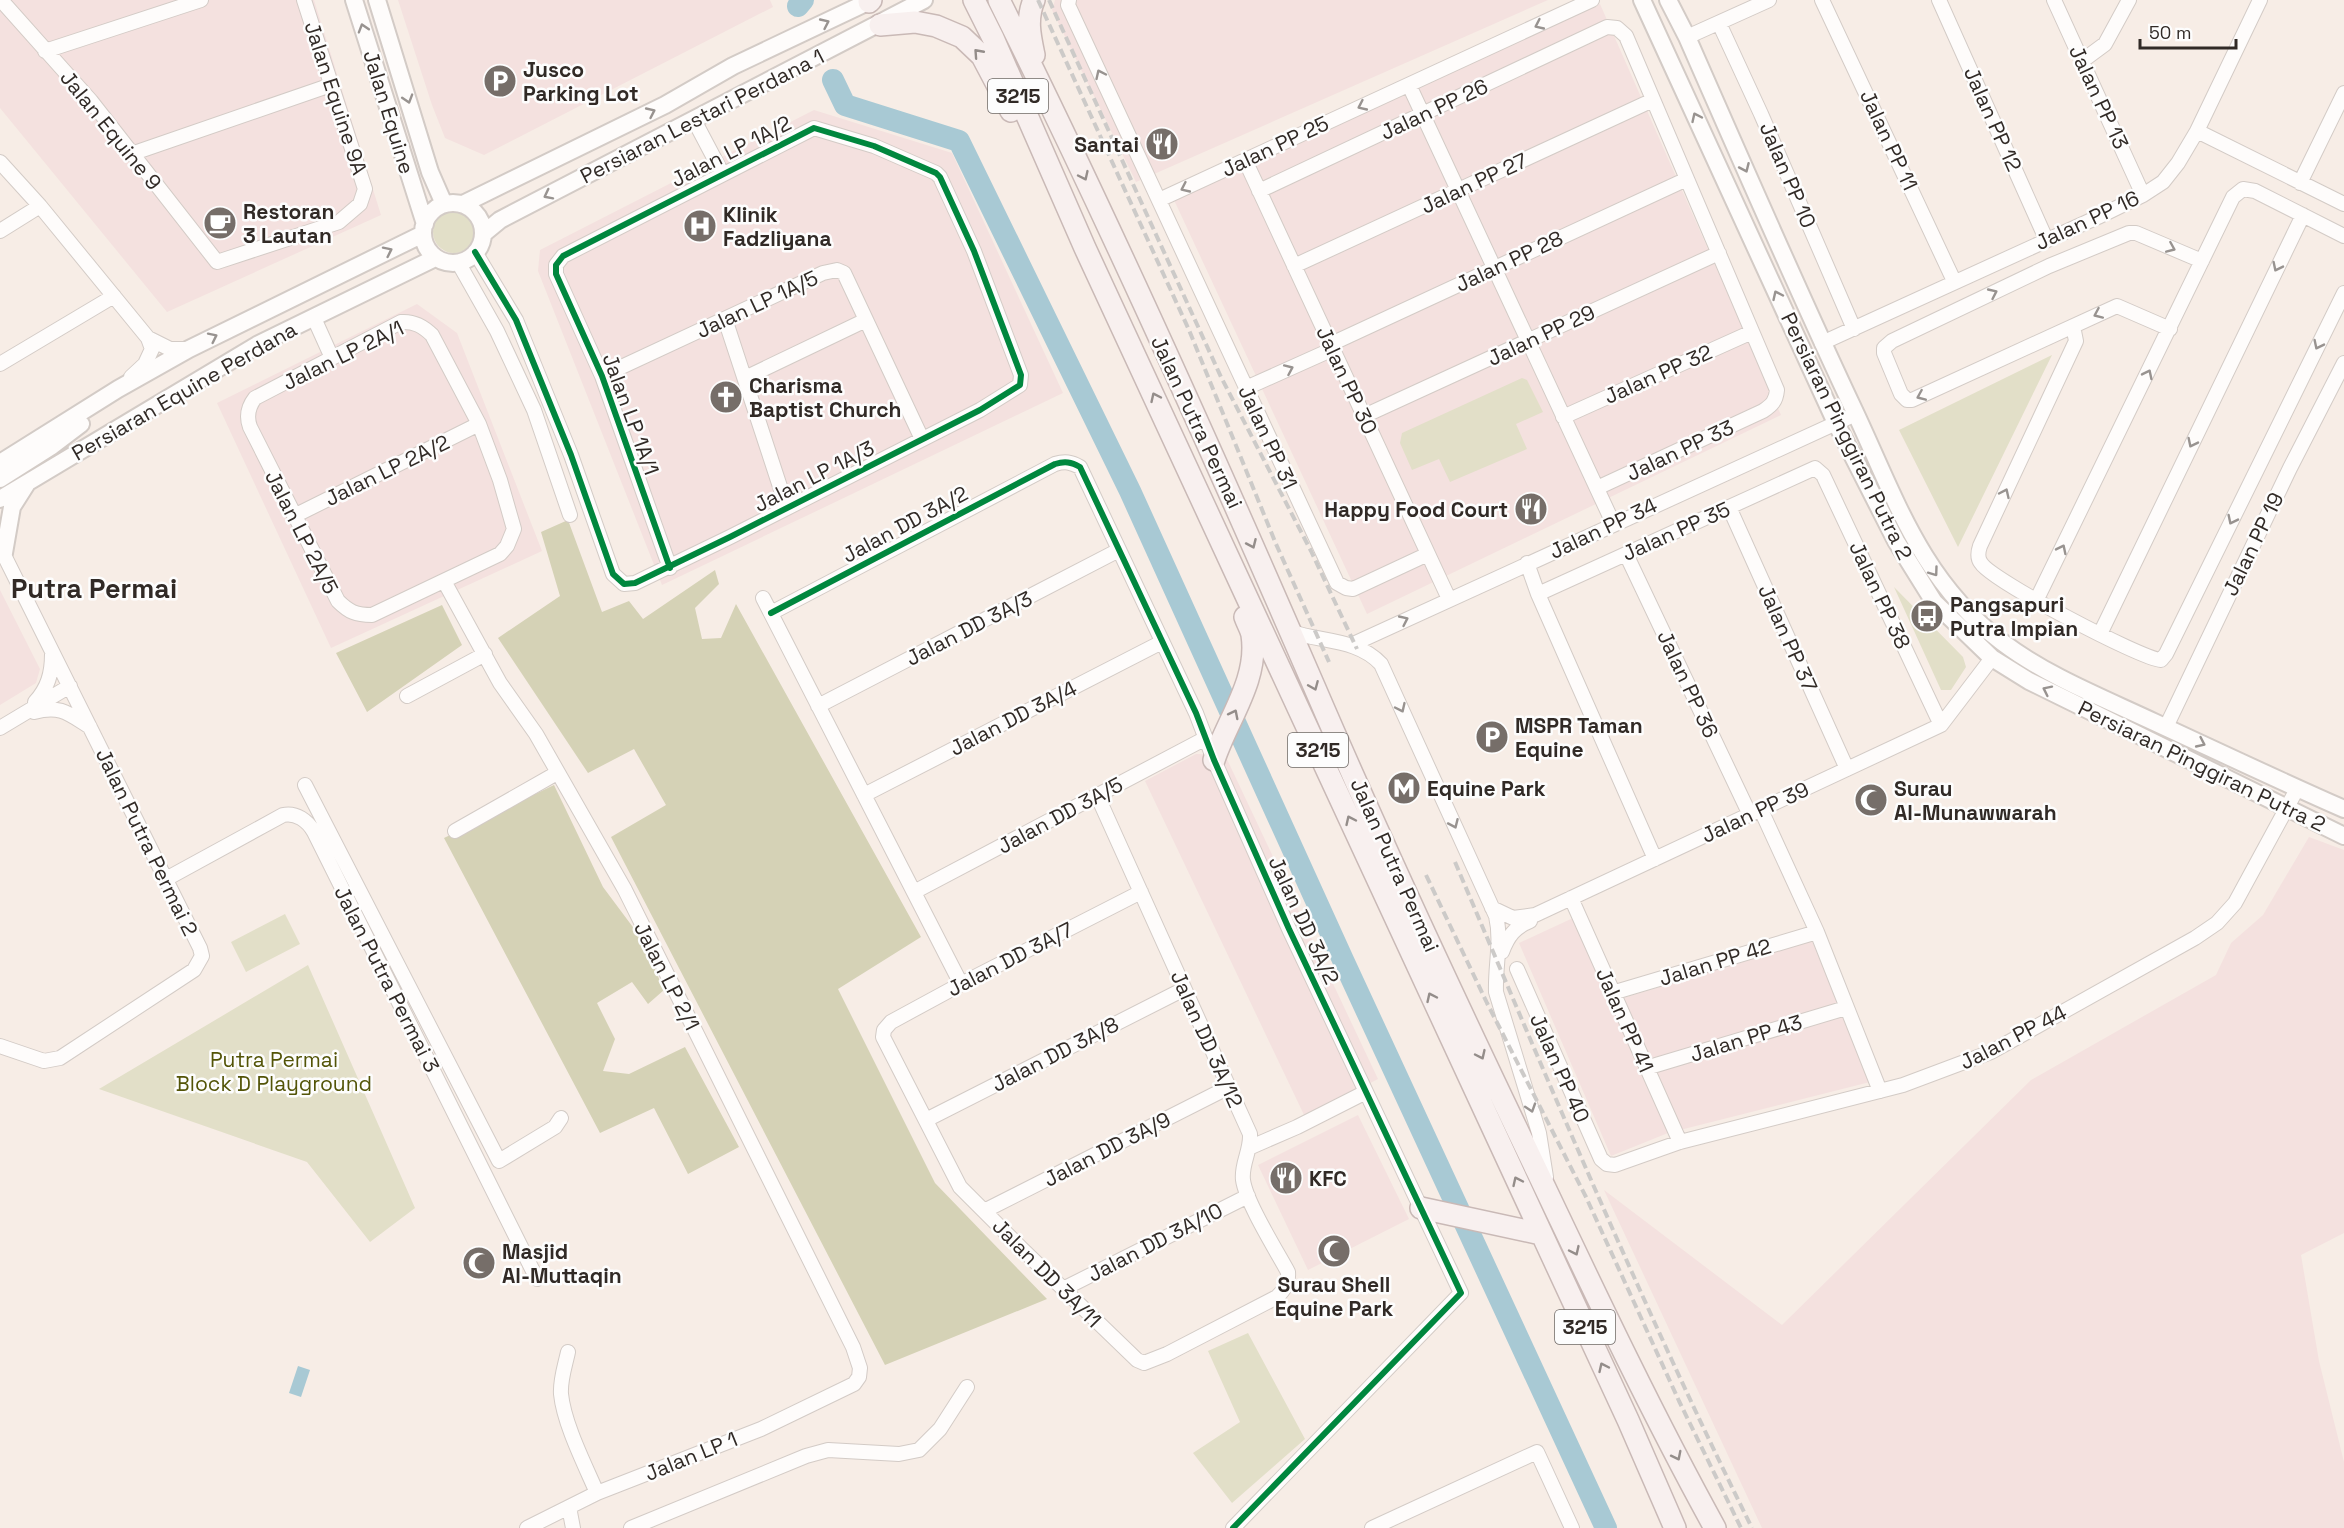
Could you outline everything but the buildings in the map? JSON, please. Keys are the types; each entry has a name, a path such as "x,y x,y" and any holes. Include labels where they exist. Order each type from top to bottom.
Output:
{"main road":[{"name":"Jalan Putra Permai","path":"974,0 1179,450 1628,1420 1675,1528"},
{"name":"Jalan Putra Permai","path":"999,0 1041,85 1210,451 1477,1046 1601,1306 1715,1528"},
{"path":"1034,0 1030,10 1029,31 1041,85"},
{"path":"880,25 915,22 936,26 962,37 982,56 1022,133 1061,193"},
{"path":"1179,450 1198,514 1252,634 1246,689 1213,738 1214,760"},
{"path":"1429,1209 1541,1234"}],"street":[{"name":"Jalan Equine 9","path":"1,0 91,100 130,154 217,262"},
{"path":"45,51 201,0"},
{"name":"Jalan Equine 9A","path":"217,262 339,222 360,204 364,189 304,0"},
{"name":"Jalan Equine","path":"354,0 424,229"},
{"name":"Jalan Equine","path":"377,0 430,172 444,204"},
{"name":"Persiaran Lestari Perdana 1","path":"483,234 500,220 880,25 924,0"},
{"path":"1069,0 1068,5 1158,200"},
{"name":"Jalan PP 25","path":"1158,200 1592,0"},
{"name":"Persiaran Pinggiran Putra 2","path":"1642,0 1836,423 1896,541 1934,602 1992,658 2029,681 2344,836"},
{"name":"Persiaran Pinggiran Putra 2","path":"1668,0 1687,37 1822,343 1909,532 1934,573 1965,609 2002,642 2052,672 2297,789 2344,809"},
{"path":"1687,37 1719,23 1750,4 1769,0"},
{"name":"Jalan PP 11","path":"1822,0 1954,281"},
{"name":"Jalan PP 12","path":"1939,0 2047,239"},
{"name":"Jalan PP 13","path":"2054,0 2144,195"},
{"path":"2082,61 2105,44 2129,0"},
{"name":"Jalan PP 16","path":"1822,343 2144,195 2163,182 2178,163 2197,131 2260,0"},
{"name":"Persiaran Lestari Perdana 1","path":"463,204 665,105 733,66 871,1"},
{"name":"Jalan PP 10","path":"1719,23 1854,329"},
{"name":"Jalan PP 26","path":"1259,190 1607,27 1617,28 1626,36 1653,100"},
{"path":"130,154 331,85"},
{"path":"1409,85 1613,523"},
{"path":"2300,183 2344,93"},
{"path":"1653,100 1752,332"},
{"name":"Jalan PP 27","path":"1294,266 1653,100"},
{"path":"694,120 722,173"},
{"name":"Jalan LP 1A/2","path":"556,274 556,265 563,256 814,128 874,146 936,173 940,177 974,250 1021,375"},
{"path":"2197,131 2344,204"},
{"name":"Jalan PP 30","path":"1245,160 1449,599"},
{"path":"0,162 40,206 114,296 148,338 152,349 145,364 77,428 0,479"},
{"name":"Jalan PP 28","path":"1246,388 1494,268 1687,179"},
{"path":"2036,602 2233,197 2243,189 2255,191 2344,236"},
{"name":"Jalan PP 31","path":"1158,200 1338,583 1353,589 1428,554"},
{"path":"454,203 463,204 478,216 483,234 481,244 468,259 448,262 435,258 426,248 424,229 436,209 444,204 454,203"},
{"path":"0,231 40,206"},
{"path":"2100,634 2303,215"},
{"name":"Persiaran Equine Perdana","path":"0,463 189,349 424,229"},
{"path":"2170,330 2118,305 1912,400 1907,400 1900,394 1885,357 1884,348 1892,341 2049,266 2134,232 2202,261"},
{"path":"2047,239 2063,260"},
{"path":"2047,239 2049,266"},
{"name":"Jalan LP 1A/3","path":"475,252 516,320 571,455 613,574 624,584 635,583 670,568 1010,393 1020,385 1021,375"},
{"name":"Jalan PP 29","path":"1364,416 1719,253"},
{"name":"Persiaran Equine Perdana","path":"0,499 257,345 435,258"},
{"path":"458,262 497,331 534,410 570,515"},
{"name":"Jalan LP 1A/5","path":"602,376 823,273 837,270 844,273 922,439"},
{"name":"Jalan LP 1A/1","path":"556,274 602,376 670,568"},
{"path":"2073,326 2076,341 1978,551 1980,562 1984,568 2036,602 2100,634 2161,660 2344,293"},
{"path":"0,364 114,296"},
{"path":"314,318 332,358"},
{"path":"725,319 788,508"},
{"path":"745,378 866,320"},
{"name":"Jalan LP 2A/1","path":"250,427 247,419 248,411 255,398 401,322 410,321 432,335 479,424"},
{"name":"Jalan PP 33","path":"1597,488 1771,406 1776,398 1777,390 1752,332"},
{"name":"Jalan PP 32","path":"1563,417 1752,332"},
{"path":"148,338 170,349 189,349"},
{"name":"Jalan PP 19","path":"2166,727 2290,468 2344,363"},
{"name":"Jalan PP 34","path":"1352,645 1613,523 1856,414"},
{"path":"444,581 500,554 511,538 513,520 479,424"},
{"name":"Jalan LP 2A/2","path":"294,516 479,424"},
{"name":"Jalan LP 2A/5","path":"250,427 338,602 353,614 372,615 444,581"},
{"name":"Jalan DD 3A/2","path":"771,613 1063,462 1071,462 1080,467 1119,550"},
{"name":"Jalan PP 35","path":"1538,594 1815,468"},
{"name":"Jalan PP 38","path":"1815,468 1823,475 1941,725"},
{"path":"1,550 12,507 28,481"},
{"name":"Jalan PP 37","path":"1729,507 1847,769"},
{"name":"Jalan Putra Permai 2","path":"0,1046 44,1060 60,1058 194,970 202,956 166,879 1,550"},
{"path":"1119,550 1196,713 1213,738"},
{"name":"Jalan DD 3A/3","path":"818,706 1119,550"},
{"name":"Jalan PP 36","path":"1626,554 1817,932 1880,1090"},
{"path":"1527,563 1538,594 1655,859"},
{"name":"Jalan LP 2/1","path":"444,581 500,683 536,734 625,890 748,1139 820,1277 857,1357 860,1368 859,1377 854,1384"},
{"path":"763,598 961,984"},
{"path":"1292,632 1310,638 1352,645 1374,657 1381,664 1492,908 1500,932 1495,970 1496,992 1539,1133 1550,1198"},
{"name":"Jalan DD 3A/4","path":"864,795 1162,642"},
{"path":"23,714 44,692 52,671 52,651"},
{"path":"407,696 485,654"},
{"name":"Jalan PP 39","path":"1492,908 1513,918 1535,915 1941,725 1992,658"},
{"path":"0,728 70,686"},
{"path":"23,714 50,708 67,711 90,728"},
{"name":"Jalan DD 3A/5","path":"914,892 1097,795 1213,738"},
{"name":"Jalan DD 3A/2","path":"1214,760 1289,929 1366,1092 1429,1209 1461,1293 1233,1528"},
{"path":"455,831 557,773"},
{"path":"305,785 499,1161 555,1127 561,1118"},
{"name":"Jalan PP 44","path":"1607,1164 1615,1165 1680,1142 1903,1085 1991,1052 2195,938 2217,923 2235,903 2297,789"},
{"name":"Jalan DD 3A/12","path":"1097,795 1250,1134 1251,1147"},
{"name":"Jalan Putra Permai 3","path":"166,879 284,814 295,815 307,823 537,1279"},
{"name":"Jalan DD 3A/7","path":"884,1030 888,1024 961,984 1141,892"},
{"name":"Jalan PP 41","path":"1571,898 1680,1142"},
{"path":"1495,970 1510,935 1518,926 1532,920 1535,915"},
{"name":"Jalan PP 42","path":"1612,993 1817,932"},
{"name":"Jalan PP 40","path":"1517,969 1601,1159 1607,1164"},
{"name":"Jalan DD 3A/8","path":"926,1120 1184,989"},
{"name":"Jalan PP 43","path":"1646,1068 1846,1008"},
{"name":"Jalan DD 3A/11","path":"884,1030 885,1043 960,1186 1137,1360 1144,1363 1167,1354 1277,1297 1286,1285 1288,1272 1248,1196"},
{"name":"Jalan DD 3A/9","path":"984,1211 1229,1087"},
{"path":"1248,1196 1243,1179 1244,1167 1251,1147 1297,1127 1366,1092"},
{"name":"Jalan DD 3A/10","path":"1063,1289 1248,1196"},
{"path":"568,1352 562,1377 561,1395 571,1431 597,1493"},
{"name":"Jalan LP 1","path":"526,1528 597,1493 760,1429 854,1384"},
{"path":"631,1528 806,1456 828,1450 899,1454 920,1450 940,1429 967,1387"},
{"path":"1372,1528 1537,1452 1572,1528"},
{"path":"569,1507 573,1528"}],"shaded area":[{"path":"0,0 314,0 381,215 167,312 0,108"},
{"name":"Jusco Parking Lot","path":"398,0 770,0 773,7 484,155 445,138"},
{"path":"1055,0 1548,0 1136,182 1052,10"},
{"path":"1600,4 1781,415 1367,614 1174,200"},
{"path":"814,110 952,153 1063,393 662,585 538,271 540,250"},
{"path":"417,304 457,333 542,551 331,648 217,403"},
{"path":"568,520 602,612 629,601 643,619 715,570 719,584 695,608 702,639 721,638 736,604 921,937 838,989 935,1183 1047,1299 885,1365 611,837 666,805 634,749 588,773 498,638 560,596 541,532"},
{"path":"0,590 40,669 36,683 0,705"},
{"path":"442,605 462,645 367,712 336,653"},
{"path":"1196,754 1225,755 1378,1079 1305,1117 1145,781"},
{"path":"554,785 603,887 641,938 664,990 648,1004 632,982 597,1003 615,1039 603,1071 629,1074 685,1047 739,1147 688,1174 654,1108 600,1133 444,838"},
{"path":"2309,837 2344,850 2344,1233 2301,1255 2319,1361 2344,1462 2344,1528 1762,1528 1604,1190 1782,1325 2031,1080 2216,975 2231,943 2263,915"},
{"path":"1573,918 1610,1002 1812,941 1870,1082 1668,1133 1611,1156 1519,943"},
{"path":"1358,1115 1409,1219 1308,1270 1258,1165"}],"green space":[{"path":"454,211 469,217 475,232 469,247 454,253 439,247 433,232 439,217"},
{"path":"2052,355 1958,547 1899,430"},
{"path":"1522,378 1527,380 1543,412 1516,424 1527,449 1450,482 1439,459 1412,470 1400,443 1402,433"},
{"path":"1894,587 1963,657 1966,667 1951,690 1941,690"},
{"path":"285,914 300,944 246,972 231,942"},
{"name":"Putra Permai Block D Playground","path":"308,965 415,1208 370,1242 307,1162 99,1089"},
{"path":"1248,1333 1305,1439 1232,1503 1193,1453 1240,1422 1208,1351"}],"water":[{"path":"298,1366 310,1370 301,1397 289,1393"}],"waterway":[{"path":"798,6 803,0"},
{"path":"833,80 845,105 959,141 1130,491 1343,960 1606,1528"}],"railway":[{"path":"1038,0 1189,330 1276,544 1329,662"},
{"path":"1049,0 1221,377 1311,551 1357,649"},
{"path":"1455,862 1636,1281 1752,1528"},
{"path":"1426,875 1487,1003 1586,1197 1679,1401 1741,1528"}],"cycle path":[{"path":"475,252 516,320 571,455 613,574 624,584 635,583 730,537 980,410 1020,385 1021,375 974,251 940,177 936,173 874,146 814,128 563,256 556,265 556,274 602,376 670,568"},
{"path":"771,613 1055,464 1068,462 1080,467 1196,713 1214,760 1289,929 1461,1293 1233,1528"}],"place":[{"name":"Jusco Parking Lot","path":"500,81"},
{"name":"Santai","path":"1162,144"},
{"name":"Restoran 3 Lautan","path":"220,223"},
{"name":"Klinik Fadzliyana","path":"700,226"},
{"name":"Charisma Baptist Church","path":"726,397"},
{"name":"Happy Food Court","path":"1531,509"},
{"name":"Pangsapuri Putra Impian","path":"1927,616"},
{"name":"MSPR Taman Equine","path":"1492,737"},
{"name":"Equine Park","path":"1404,788"},
{"name":"Surau Al-Munawwarah","path":"1871,800"},
{"name":"KFC","path":"1286,1178"},
{"name":"Surau Shell Equine Park","path":"1334,1251"},
{"name":"Masjid Al-Muttaqin","path":"479,1263"}],"district":[{"name":"Putra Permai","path":"94,588"}]}
